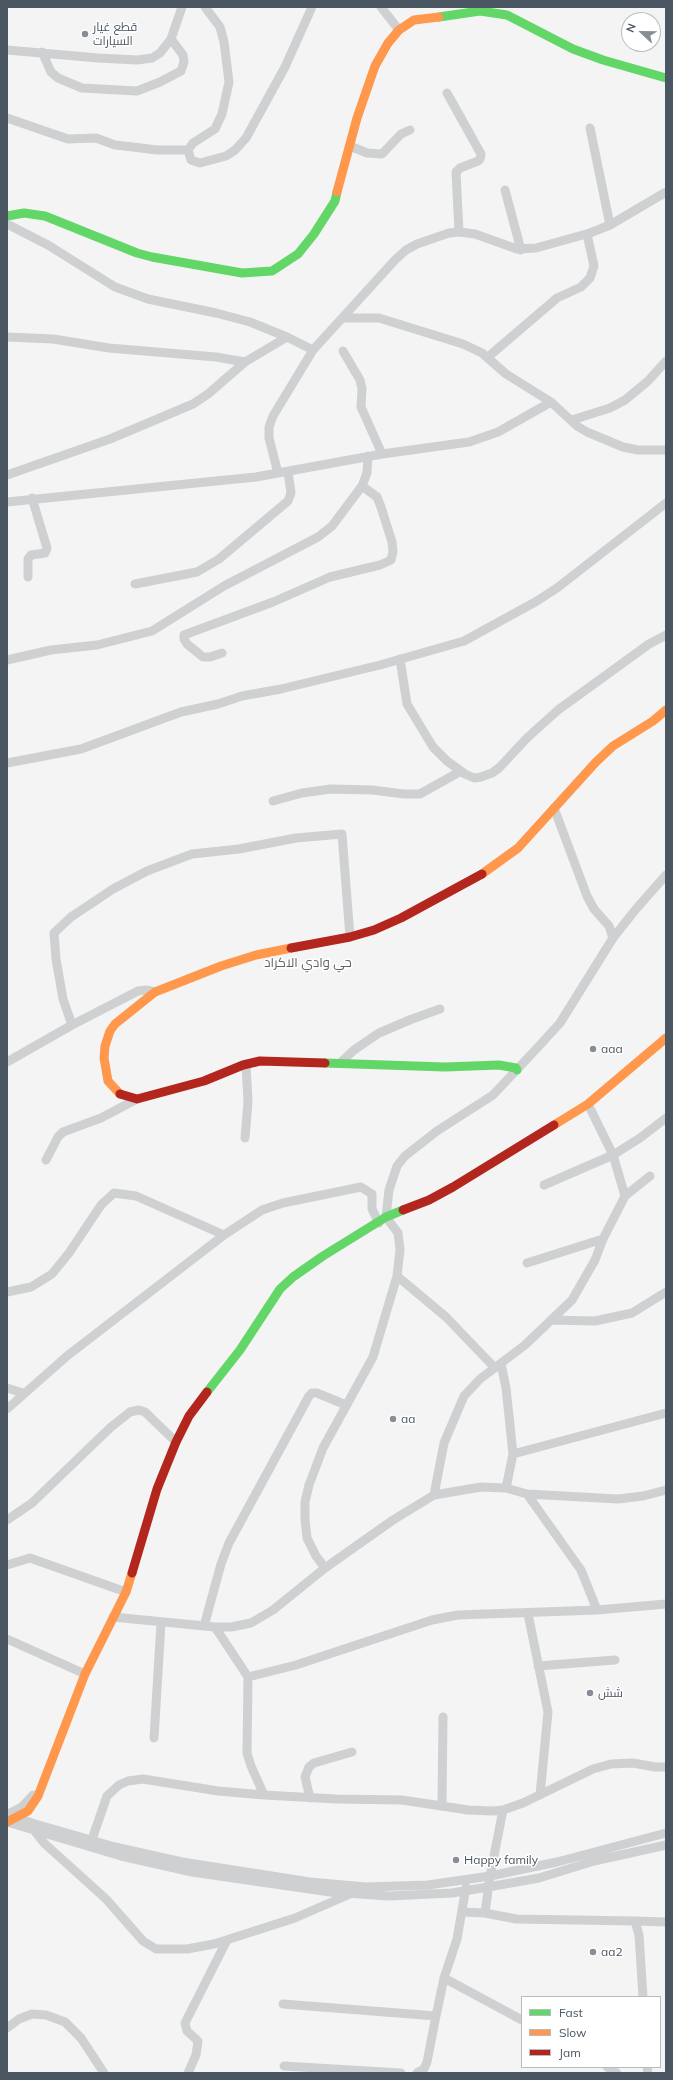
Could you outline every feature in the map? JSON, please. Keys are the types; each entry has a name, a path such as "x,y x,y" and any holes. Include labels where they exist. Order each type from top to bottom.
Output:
{"street":[{"path":"7,50 98,58 152,58 160,54 170,39 182,7"},
{"path":"188,150 193,143 215,129 222,114 228,94 229,82 224,42 217,21 205,7"},
{"path":"188,150 191,160 200,163 208,162 218,159 235,150 246,138 285,67 312,7"},
{"path":"381,7 399,30"},
{"path":"7,216 24,213 45,216 136,253 152,257 242,273 272,270 298,254 314,234 334,202 361,104 375,66 388,43 399,30 414,20 480,11 494,12 520,22 573,49 603,60 666,78"},
{"path":"42,52 51,72 58,78 82,88 137,91 181,72 184,62 183,55 170,39"},
{"path":"447,93 481,154 478,162 460,168 456,172 459,232"},
{"path":"7,118 68,139 96,138 115,145 157,150 188,150"},
{"path":"590,128 610,225"},
{"path":"350,146 367,153 382,154 401,134 410,130"},
{"path":"505,190 522,250"},
{"path":"278,472 269,438 271,421 313,350 344,318 395,260 406,250 416,244 449,233 459,232 475,234 522,250 536,248 587,234 610,225 666,192"},
{"path":"7,224 48,245 106,283 135,296 216,313 250,322 287,337 313,350"},
{"path":"488,357 557,298 581,287 590,278 594,266 587,234"},
{"path":"344,318 370,317 397,322 450,339 474,349 488,357 506,374 550,402 577,426 587,432 623,447 638,450 666,450"},
{"path":"7,337 53,339 114,349 216,357 245,362"},
{"path":"7,475 110,438 193,404 202,399 245,362 287,337"},
{"path":"343,351 360,380 362,389 361,407 382,454"},
{"path":"572,420 610,408 625,400 648,381 666,361"},
{"path":"7,502 32,498 288,472 368,456 469,442 483,438 518,422 550,402"},
{"path":"7,660 51,650 97,645 152,631 224,586 318,537 332,526 362,486 366,473 368,456"},
{"path":"135,584 197,572 219,558 288,501 291,493 288,472"},
{"path":"222,653 210,658 204,657 187,644 184,639 184,635 273,602 330,577 380,565 391,560 393,552 392,542 381,507 377,497 362,486"},
{"path":"28,577 28,559 32,555 45,553 48,548 32,498"},
{"path":"7,762 81,749 164,718 242,696 281,689 400,659 469,639 537,601 580,571 666,503"},
{"path":"400,659 408,708 438,753 461,771 474,778 492,773 558,710 649,644 666,635"},
{"path":"137,1099 116,1091 108,1081 105,1070 105,1046 110,1031 115,1024 155,992 220,966 256,955 374,930 401,918 485,872 518,848 596,762 614,746 653,721 666,710"},
{"path":"7,766 18,761"},
{"path":"273,800 302,793 331,789 372,790 404,794 420,794 461,771"},
{"path":"554,808 586,896 594,909 610,926 613,938"},
{"path":"72,1025 63,999 56,959 54,933 71,918 113,889 154,868 192,854 239,849 296,838 342,834 350,936"},
{"path":"325,1568 316,1556 307,1538 305,1519 309,1485 321,1454 373,1357 397,1276 400,1250 398,1233 386,1216 391,1182 397,1166 405,1156 441,1128 493,1095 517,1070 560,1023 613,938 666,875"},
{"path":"7,1062 72,1025 138,991 146,990 155,992"},
{"path":"340,1063 354,1050 379,1034 412,1019 440,1009"},
{"path":"7,1822 16,1818 31,1807 41,1786 84,1674 126,1592 157,1489 176,1442 190,1416 240,1350 280,1289 293,1277 323,1256 378,1223 386,1216 429,1200 453,1187 588,1104 666,1038"},
{"path":"46,1160 58,1137 63,1132 101,1118 137,1099 216,1077 246,1064 260,1061 468,1068 499,1065 516,1068 517,1070"},
{"path":"246,1064 248,1102 246,1138"},
{"path":"588,1104 613,1155 625,1196"},
{"path":"544,1185 613,1155 640,1138 666,1118"},
{"path":"434,1495 444,1444 464,1396 480,1379 498,1366 552,1320 572,1300 595,1260 603,1239 625,1196 650,1176"},
{"path":"7,1409 23,1393 67,1356 224,1235 252,1216 283,1203 361,1187 372,1194 372,1209 378,1223"},
{"path":"7,1292 31,1287 52,1274 69,1253 101,1206 114,1193 136,1196 224,1235"},
{"path":"527,1263 603,1239"},
{"path":"397,1276 446,1317 498,1366 506,1388 513,1454 506,1488"},
{"path":"552,1320 595,1321 632,1313 666,1292"},
{"path":"7,1388 23,1393"},
{"path":"204,1626 221,1564 229,1543 309,1396 312,1393 317,1393 346,1405"},
{"path":"7,1520 32,1503 111,1427 130,1412 139,1410 145,1412 176,1442"},
{"path":"513,1454 666,1413"},
{"path":"113,1617 161,1623 215,1627 231,1627 250,1623 285,1601 325,1568 393,1520 434,1495 481,1487 506,1488 527,1494 618,1499 643,1496 666,1490"},
{"path":"527,1494 581,1570 598,1610"},
{"path":"7,1565 30,1558 126,1592"},
{"path":"248,1677 296,1665 432,1620 476,1613 528,1614 666,1604"},
{"path":"528,1614 547,1702 549,1720 540,1795"},
{"path":"154,1738 161,1623"},
{"path":"215,1627 248,1677 248,1761 264,1795"},
{"path":"7,1639 84,1674"},
{"path":"538,1666 616,1660"},
{"path":"442,1805 443,1717"},
{"path":"310,1798 305,1777 309,1767 314,1763 352,1752"},
{"path":"91,1844 107,1796 119,1785 128,1781 143,1779 218,1792 310,1798 393,1799 480,1811 503,1810 540,1795 594,1769 611,1764 633,1763 655,1767 666,1767"},
{"path":"7,1814 22,1807 41,1786"},
{"path":"485,1912 488,1887 503,1810"},
{"path":"7,1814 33,1827 44,1843 106,1899 148,1945 161,1949 187,1949 227,1940 312,1911 350,1894"},
{"path":"7,1822 33,1827 147,1862 192,1872 260,1883 350,1894 400,1896 466,1891 539,1878 594,1861 666,1845"},
{"path":"91,1844 182,1862 310,1882 366,1887 428,1885 490,1876 557,1862 666,1833"},
{"path":"416,2073 424,2069 427,2062 444,1978 457,1939 467,1880"},
{"path":"400,1896 401,1886"},
{"path":"462,1912 485,1912 516,1919 666,1922"},
{"path":"635,1921 639,1935 643,1996"},
{"path":"188,2073 196,2055 198,2042 187,2031 185,2023 227,1940"},
{"path":"444,1978 521,2019"},
{"path":"283,2004 436,2016"},
{"path":"7,2028 20,2019 32,2014 46,2015 65,2022 81,2038 104,2073"},
{"path":"284,2066 401,2073"}],"traffic: fast":[{"path":"439,17 480,11 507,15 573,49 603,60 666,78"},
{"path":"7,216 24,213 45,216 137,253 152,257 242,273 272,271 298,254 314,234 335,201 337,192"},
{"path":"325,1063 445,1067 499,1065 516,1068 517,1070"},
{"path":"207,1392 240,1350 280,1289 293,1277 323,1256 386,1217 403,1210"}],"traffic: slow":[{"path":"337,192 357,118 375,66 388,43 399,30 414,20 439,17"},
{"path":"482,874 518,848 596,762 613,746 653,721 666,710"},
{"path":"120,1094 108,1081 104,1058 105,1046 110,1031 115,1024 155,992 221,966 256,955 291,948"},
{"path":"554,1125 588,1104 666,1038"},
{"path":"7,1822 28,1811 38,1796 85,1674 126,1592 132,1573"}],"traffic: jam":[{"path":"291,948 350,937 374,930 401,918 482,874"},
{"path":"120,1094 137,1099 204,1081 243,1065 260,1061 325,1063"},
{"path":"403,1210 429,1200 453,1187 554,1125"},
{"path":"132,1573 157,1489 176,1442 189,1416 207,1392"}],"place":[{"name":"قطع غيار السيارات","path":"85,34"},
{"name":"aaa","path":"593,1049"},
{"name":"aa","path":"393,1419"},
{"name":"شش","path":"590,1693"},
{"name":"Happy family","path":"456,1860"},
{"name":"aa2","path":"593,1952"}],"district":[{"name":"حي وادي الاكراد","path":"308,963"}]}
